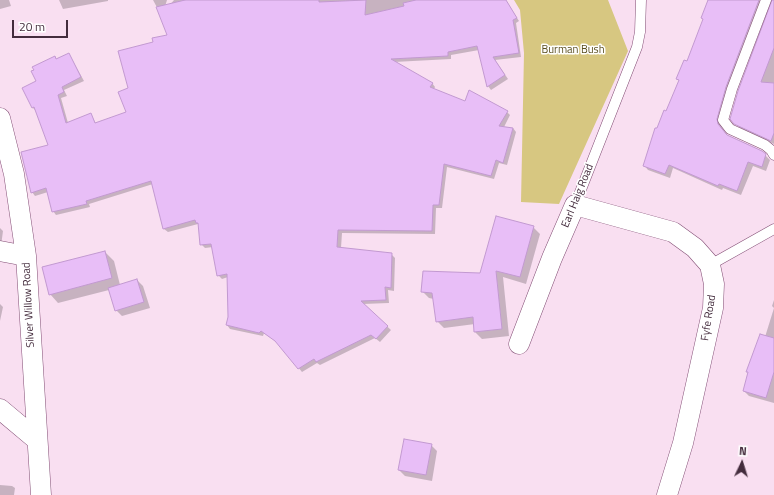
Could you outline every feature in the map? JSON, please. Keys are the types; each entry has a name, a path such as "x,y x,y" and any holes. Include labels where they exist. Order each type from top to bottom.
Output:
{"street":[{"name":"Silver Willow Road","path":"0,118 14,174 26,256 41,495"},
{"name":"Fyfe Road","path":"575,205 672,232 695,248 710,265 714,284 713,308 684,443 667,495"},
{"name":"Earl Haig Road","path":"519,344 552,258 575,205"},
{"path":"0,251 26,256"},
{"path":"0,409 37,440"}],"lane":[{"name":"Earl Haig Road","path":"575,205 637,47 641,21 641,0"},
{"path":"766,0 732,88 723,120 730,129 765,145 774,155"},
{"path":"710,265 774,229"}],"green space":[{"name":"Burman Bush","path":"514,0 608,0 628,51 559,204 521,202 524,53 520,10"}],"building":[{"path":"185,0 319,0 319,2 366,0 365,15 404,6 403,3 416,0 506,0 517,18 513,20 519,53 493,57 505,75 487,87 477,46 448,52 448,56 391,59 433,83 430,87 465,101 469,90 508,111 499,126 513,128 503,163 496,160 491,176 444,164 439,205 433,205 432,231 338,230 337,247 392,253 391,288 385,287 386,300 361,301 388,326 376,339 371,335 316,362 314,359 298,369 275,341 261,331 259,333 226,325 228,317 227,274 217,276 211,244 200,245 198,223 196,223 195,220 163,229 151,181 86,201 87,204 52,212 46,188 31,193 21,152 48,145 34,107 32,108 22,88 36,81 31,71 34,70 32,67 55,56 56,59 69,53 81,77 62,87 64,92 58,95 66,123 91,113 95,123 126,112 118,92 128,88 118,51 153,42 152,38 167,35 156,7"},
{"path":"708,0 759,0 726,87 717,119 718,124 727,135 766,154 762,167 748,162 737,191 719,184 718,186 669,165 665,174 643,166 655,128 657,128 664,110 666,111 679,80 676,79 684,60 687,61 703,19 701,18"},
{"path":"772,0 774,0 774,48 761,82 774,83 774,133 771,141 734,124 730,119 738,91"},
{"path":"496,216 534,226 520,277 496,271 502,329 474,332 473,317 436,322 432,293 421,292 423,271 480,273"},
{"path":"105,251 112,278 49,295 42,267"},
{"path":"137,279 144,302 115,311 108,288"},
{"path":"760,334 774,338 774,372 766,398 743,391 748,372 746,372"},
{"path":"404,439 432,444 426,475 398,470"}]}
